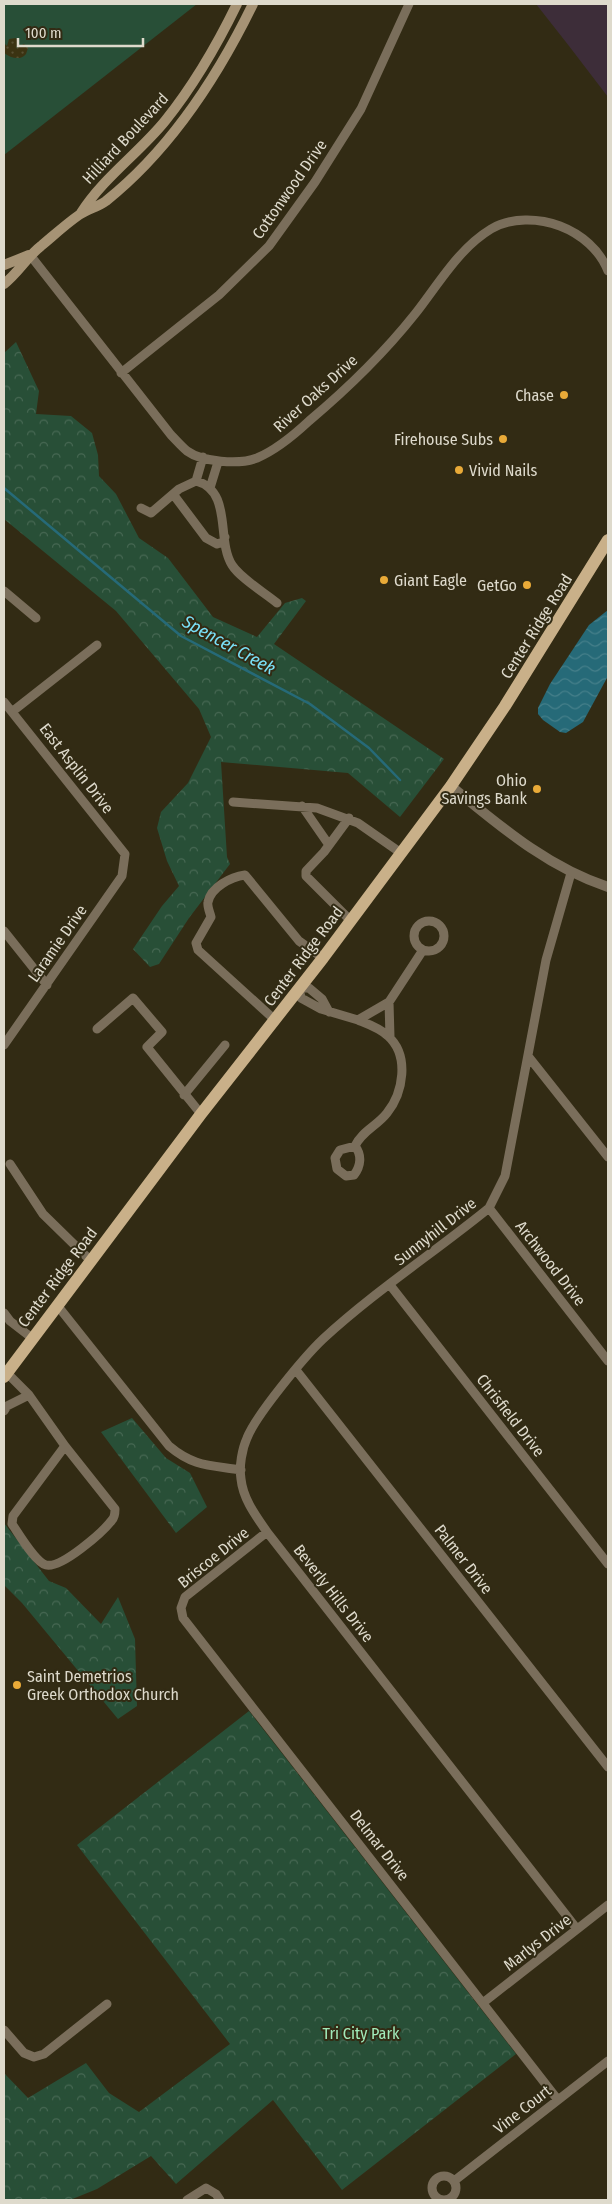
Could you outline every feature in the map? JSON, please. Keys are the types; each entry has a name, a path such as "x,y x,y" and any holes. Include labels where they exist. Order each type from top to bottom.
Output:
{"main road":[{"name":"Hilliard Boulevard","path":"80,214 93,193 145,143 187,92 222,34 237,4"},
{"name":"Hilliard Boulevard","path":"4,284 15,275 30,255 80,214 104,202 135,175 175,131 206,89 235,41 253,4"},
{"name":"Hilliard Boulevard","path":"4,265 30,255"},
{"name":"Center Ridge Road","path":"5,1375 201,1114 323,958 451,786 505,706 608,540"}],"street":[{"name":"Cottonwood Drive","path":"120,373 219,295 269,246 316,182 361,108 409,4"},
{"name":"River Oaks Drive","path":"30,255 120,373 171,435 188,452 218,462 256,459 294,434 346,388 415,314 467,248 491,229 515,221 545,220 570,230 592,246 604,261 608,271"},
{"path":"141,508 147,513 152,512 173,494 196,481 203,458"},
{"path":"210,488 218,462"},
{"path":"196,481 213,490 220,510 228,558 233,566 277,603"},
{"path":"173,494 206,538 217,544 223,542 225,537"},
{"path":"4,591 36,618"},
{"path":"13,711 97,645"},
{"name":"East Asplin Drive","path":"4,702 125,854"},
{"path":"451,786 527,848 572,873 608,887"},
{"path":"233,802 302,806 349,818 372,830 401,853"},
{"path":"302,806 329,845"},
{"path":"349,818 306,871 306,876 350,921"},
{"name":"Laramie Drive","path":"4,1045 122,876 125,854"},
{"name":"Sunnyhill Drive","path":"240,1470 247,1437 296,1370 323,1339 489,1208 505,1176 546,960 572,873"},
{"path":"275,1020 198,950 196,943 211,918 207,904 210,897 222,884 234,877 245,875 299,941 323,958"},
{"path":"4,931 47,985"},
{"path":"358,1020 390,1002 423,950"},
{"path":"299,988 301,998 330,1012 375,1027 390,1037"},
{"path":"97,1029 133,998 162,1032 147,1047 201,1114"},
{"path":"355,1146 361,1135 386,1115 396,1099 401,1085 402,1065 390,1037 390,1002"},
{"path":"184,1095 225,1045"},
{"path":"528,1056 608,1157"},
{"path":"10,1164 43,1214 90,1260"},
{"name":"Archwood Drive","path":"489,1208 608,1361"},
{"name":"Chrisfield Drive","path":"390,1285 608,1564"},
{"path":"57,1305 169,1446 184,1459 207,1466 240,1470"},
{"path":"4,1313 10,1321 32,1338"},
{"name":"Palmer Drive","path":"296,1370 608,1767"},
{"path":"5,1375 29,1394 65,1446 115,1509 114,1518 88,1543 58,1564 47,1566 38,1561 12,1524 13,1516 65,1446"},
{"path":"4,1411 7,1406 29,1394"},
{"name":"Beverly Hills Drive","path":"240,1470 243,1489 248,1503 267,1532 578,1929"},
{"name":"Briscoe Drive","path":"181,1608 185,1597 267,1532"},
{"name":"Delmar Drive","path":"181,1608 186,1624 484,2002 558,2100"},
{"name":"Marlys Drive","path":"484,2002 608,1905"},
{"path":"4,2030 24,2053 34,2057 44,2054 107,2004"},
{"name":"Vine Court","path":"454,2181 608,2061"},
{"path":"187,2200 206,2188 216,2194 220,2200"}],"shaded area":[{"path":"536,4 608,4 608,97 569,46"}],"green space":[{"path":"4,4 197,4 4,155"},
{"path":"16,342 39,391 36,414 71,416 92,433 98,455 99,476 116,494 139,538 168,558 213,617 257,637 285,603 302,598 306,601 274,644 444,759 400,817 348,773 221,762 227,857 230,864 189,918 159,964 150,967 133,949 162,906 179,886 167,861 157,828 161,812 188,783 211,737 199,709 116,611 4,519 4,353"},
{"path":"132,1418 166,1458 190,1473 207,1507 176,1533 101,1432"},
{"path":"4,1523 49,1581 66,1588 101,1624 118,1597 135,1639 137,1706 118,1719 22,1603 4,1585"},
{"name":"Tri City Park","path":"249,1711 516,2054 342,2190 273,2100 176,2184 151,2156 97,2189 70,2200 4,2200 4,2073 28,2098 86,2063 109,2093 139,2112 230,2044 77,1845"}],"sand":[{"path":"16,38 19,42 16,48 24,44 28,48 26,54 21,58 12,57 4,53 4,43 7,46 9,39"}],"water":[{"path":"608,610 608,676 583,722 566,733 560,732 543,720 538,714 538,708 550,684 589,625"}],"waterway":[{"name":"Spencer Creek","path":"4,488 181,636 310,704 369,748 400,780"}],"place":[{"name":"Chase","path":"564,395"},
{"name":"Firehouse Subs","path":"503,439"},
{"name":"Vivid Nails","path":"459,470"},
{"name":"Giant Eagle","path":"384,580"},
{"name":"GetGo","path":"527,585"},
{"name":"Ohio Savings Bank","path":"537,789"},
{"name":"Saint Demetrios Greek Orthodox Church","path":"17,1685"}]}
